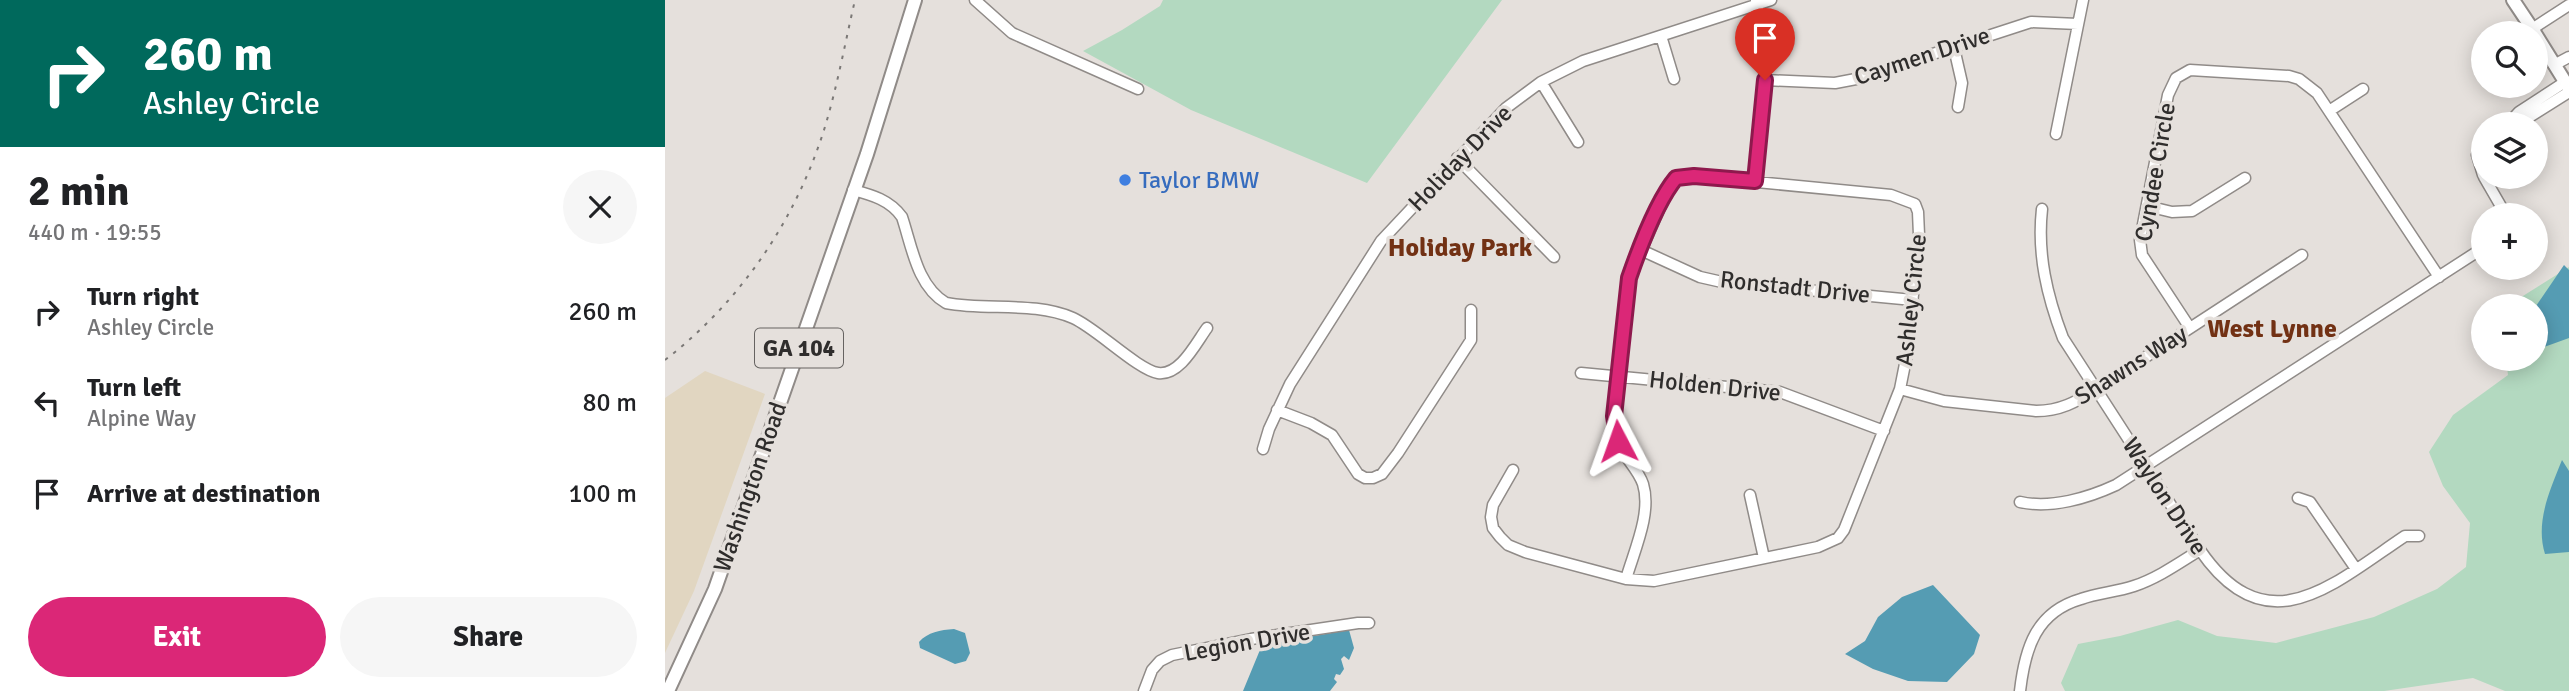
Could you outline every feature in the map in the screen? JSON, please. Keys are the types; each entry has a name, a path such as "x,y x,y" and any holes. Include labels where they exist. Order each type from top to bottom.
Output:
{"main road":[{"name":"Washington Road","path":"668,691 715,589 867,154 915,0"},
{"path":"2513,0 2527,21"},
{"path":"2548,55 2568,87"}],"street":[{"path":"975,0 1012,33 1138,89"},
{"name":"Holiday Drive","path":"1263,449 1290,384 1381,241 1506,108 1541,82 1583,61 1756,2 1771,0"},
{"path":"2056,134 2083,0"},
{"path":"1755,181 1765,80 1765,36 1756,2"},
{"path":"2548,21 2569,5"},
{"name":"Caymen Drive","path":"1765,80 1835,83 1857,79 2031,22 2078,24"},
{"path":"1661,36 1674,79"},
{"path":"1954,48 1962,83 1958,107"},
{"path":"2554,65 2569,57"},
{"name":"Cyndee Circle","path":"2190,328 2142,256 2140,240 2168,95 2172,85 2183,73 2199,69 2289,76 2309,86 2329,111 2439,277"},
{"path":"1541,82 1579,142"},
{"path":"2521,112 2568,87"},
{"path":"2329,111 2363,89"},
{"path":"1457,158 1554,257"},
{"name":"Ashley Circle","path":"1513,470 1493,505 1491,517 1493,528 1508,545 1626,579 1654,580 1818,547 1838,538 1844,530 1900,389 1907,354 1919,235 1915,204 1891,195 1694,176 1676,178 1666,193 1629,278 1614,416 1618,441 1643,483 1646,496 1626,579"},
{"path":"2147,206 2172,212 2192,211 2245,178"},
{"path":"853,190 883,200 895,208 902,217 927,286 935,296 946,303 1045,310 1071,317 1158,373 1178,366 1207,328"},
{"name":"Waylon Drive","path":"2042,209 2039,235 2041,257 2055,317 2063,338 2200,550 2227,583 2241,592 2272,602 2309,597 2405,536 2419,536"},
{"name":"Ronstadt Drive","path":"1641,250 1700,277 1721,282 1913,300"},
{"name":"Shawns Way","path":"1900,389 1944,401 2036,411 2052,411 2064,407 2095,390 2302,254"},
{"path":"2020,502 2037,506 2099,493 2146,467 2471,256"},
{"path":"1277,410 1311,423 1332,435 1358,474 1373,478 1382,474 1471,340 1471,310"},
{"name":"Holden Drive","path":"1581,373 1780,391 1884,431"},
{"path":"1750,495 1764,558"},
{"path":"2298,498 2310,502 2355,569"},
{"path":"2020,691 2025,658 2034,636 2043,621 2055,610 2084,597 2146,582 2200,550"},
{"name":"Legion Drive","path":"1144,691 1152,670 1160,661 1173,655 1251,639 1358,623 1369,624"}],"shaded area":[{"path":"705,371 765,394 694,591 665,653 665,398"}],"green space":[{"path":"1163,0 1502,0 1367,183 1191,110 1083,51 1160,6"},
{"path":"2569,267 2569,691 2505,691 2473,678 2384,691 2065,691 2061,683 2078,644 2178,620 2217,636 2276,643 2374,617 2437,589 2466,567 2470,523 2443,486 2429,452 2453,415 2508,375 2508,371 2548,371 2548,294 2526,294"}],"water":[{"path":"2564,265 2569,270 2569,338 2548,346 2548,294 2544,294"},
{"path":"2562,460 2569,471 2569,552 2545,554 2542,542 2543,518"},
{"path":"1933,585 1980,635 1974,654 1947,682 1908,681 1873,669 1845,654 1865,641 1878,617 1902,597"},
{"path":"954,629 965,633 970,653 966,661 955,664 920,648 919,642 926,636"},
{"path":"1349,630 1354,648 1349,660 1344,656 1341,659 1344,669 1340,675 1336,674 1334,679 1337,682 1330,691 1243,691 1262,645"}],"railway":[{"path":"665,360 718,312 741,285 762,257 798,196 829,114 855,0"}],"place":[{"name":"Taylor BMW","path":"1125,180"}],"district":[{"name":"Holiday Park","path":"1460,248"},
{"name":"West Lynne","path":"2272,329"}],"route":[{"path":"1618,441 1614,416 1629,278 1634,262 1666,193 1676,178 1694,176 1755,181 1765,80"}]}
